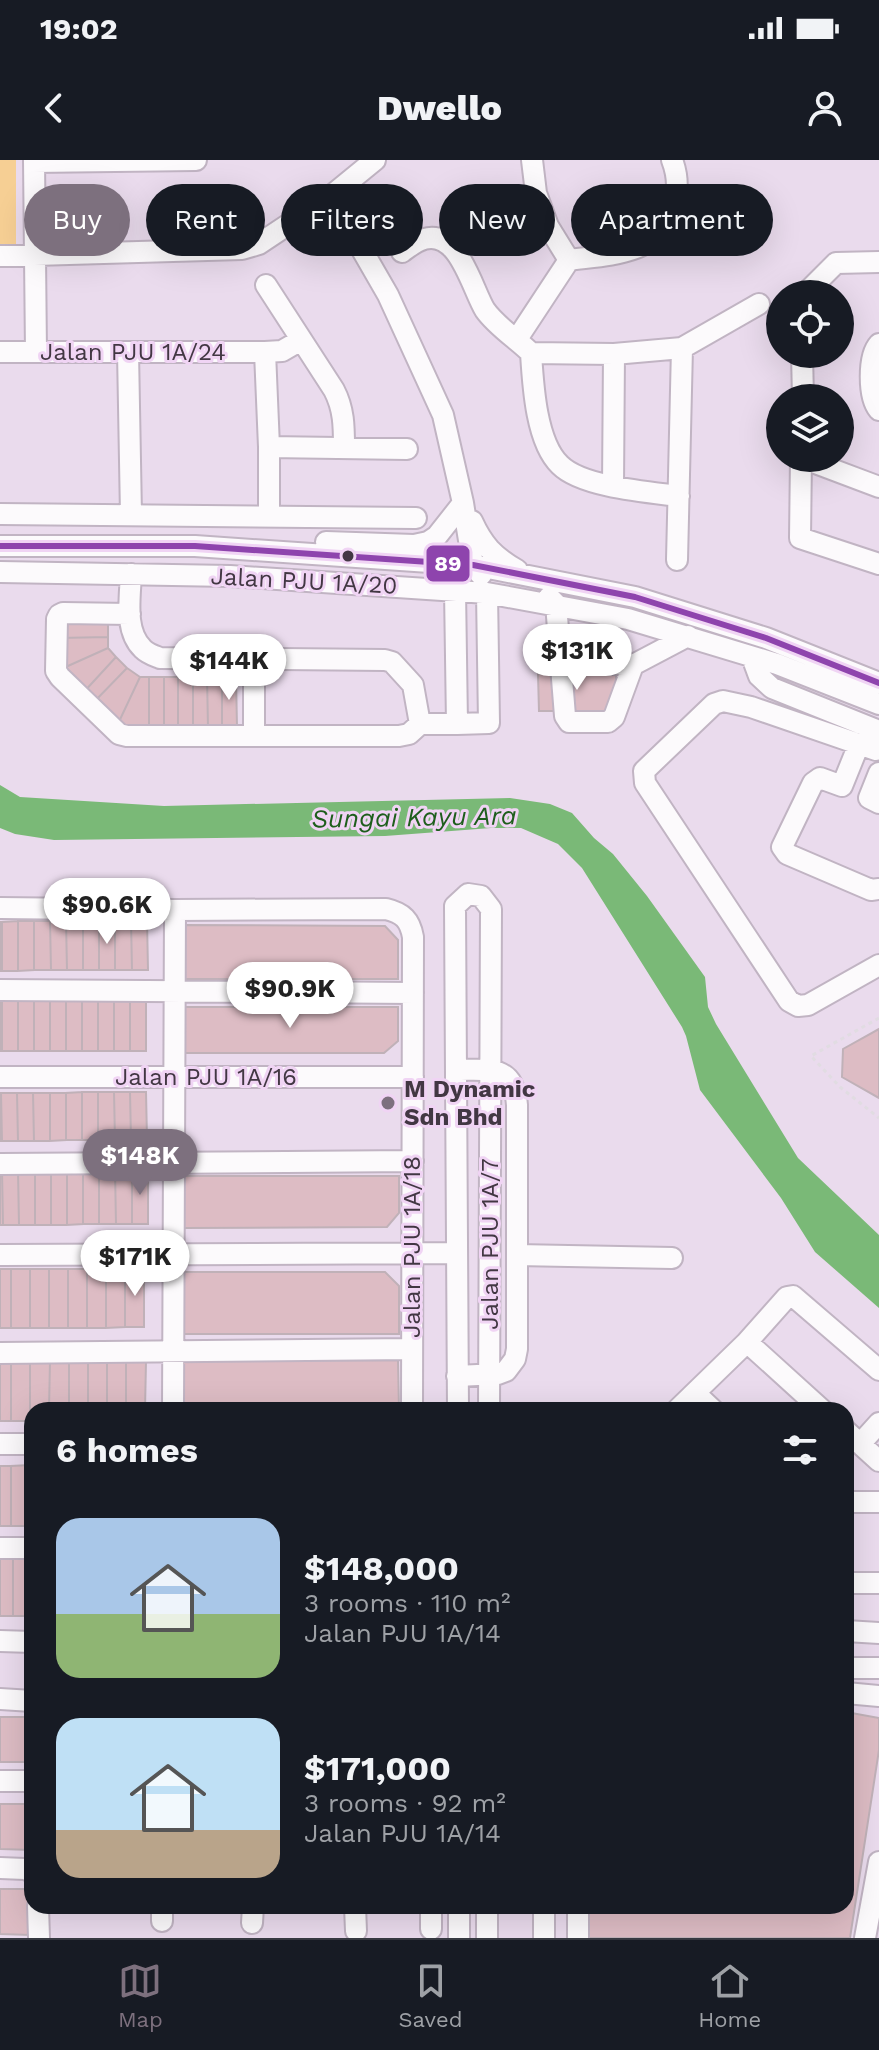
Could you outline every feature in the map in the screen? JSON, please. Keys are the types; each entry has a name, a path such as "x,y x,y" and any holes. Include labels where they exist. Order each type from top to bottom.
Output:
{"street":[{"path":"34,184 34,161 196,160"},
{"path":"346,184 375,160"},
{"path":"532,160 536,193 548,226 569,260"},
{"path":"569,260 639,248 661,233 674,208 677,190 677,173 672,160"},
{"path":"130,253 242,249 259,244 281,229"},
{"path":"423,239 441,240 450,246 486,310 524,346 614,354 682,348 759,304"},
{"path":"0,256 24,256"},
{"path":"35,256 36,352"},
{"path":"366,256 388,295 443,415 473,565 486,577 545,594 556,604 565,716 569,722 608,722 614,717 633,665"},
{"path":"569,260 524,346 550,452 573,475 613,486 679,496"},
{"path":"819,280 836,263 879,262"},
{"path":"266,285 340,403 344,447"},
{"name":"Jalan PJU 1A/24","path":"0,352 265,352 282,351 301,340"},
{"path":"879,344 872,352 871,381 872,402 879,410"},
{"path":"677,560 682,348"},
{"path":"128,352 131,515"},
{"path":"265,352 269,516"},
{"path":"613,486 614,354"},
{"path":"269,447 407,449"},
{"path":"801,472 800,538 879,564"},
{"path":"839,472 879,487"},
{"path":"195,546 225,540 414,545 437,536 463,503"},
{"path":"463,503 485,545 503,562 532,577"},
{"path":"0,514 416,518"},
{"name":"Jalan PJU 1A/20","path":"0,546 195,546 473,565 635,597 766,638 879,683"},
{"name":"Jalan PJU 1A/20","path":"0,572 230,576 487,593 628,619 688,636 756,666 777,664 879,704"},
{"path":"131,574 130,614 135,638 145,651 160,658 385,660 392,662 413,685 420,724"},
{"path":"455,590 457,724"},
{"path":"130,614 63,613 57,619 56,671 119,734 399,736 409,734 420,724 489,723 487,593"},
{"path":"560,661 633,665 688,636"},
{"path":"254,659 254,736"},
{"path":"751,707 756,666"},
{"path":"756,666 772,688 874,744"},
{"path":"874,744 723,701 714,704 644,771 645,783 789,1001 798,1006 808,1005 879,965"},
{"path":"842,786 874,744"},
{"path":"879,773 874,801 824,779 816,780 782,847 787,854 871,890 879,889"},
{"name":"Jalan PJU 1A/7","path":"458,1402 455,906 468,894 481,896 491,909 489,1402"},
{"name":"Jalan PJU 1A/18","path":"0,908 386,909 396,911 410,923 413,937 412,1402"},
{"path":"173,1402 175,910"},
{"path":"0,990 413,993"},
{"path":"456,1070 490,1070 509,1079 515,1087 517,1255 515,1359 506,1371 489,1376 457,1376"},
{"name":"Jalan PJU 1A/16","path":"0,1077 413,1077"},
{"path":"0,1164 413,1161"},
{"path":"0,1255 457,1253"},
{"path":"517,1255 672,1258"},
{"path":"685,1402 747,1342 787,1297 793,1296 879,1370"},
{"path":"747,1342 813,1402"},
{"path":"0,1353 412,1349"},
{"path":"695,1393 705,1402"},
{"path":"854,1437 879,1423"},
{"path":"854,1439 879,1461"},
{"path":"0,1444 24,1444"},
{"path":"854,1502 879,1502"},
{"path":"0,1548 24,1548"},
{"path":"854,1583 879,1583"},
{"path":"854,1631 879,1633"},
{"path":"0,1641 24,1642"},
{"path":"854,1668 879,1668"},
{"path":"854,1694 879,1696"},
{"path":"0,1699 24,1700"},
{"path":"0,1781 24,1781"},
{"path":"861,1932 865,1892 879,1862"},
{"path":"0,1868 24,1869"},
{"path":"38,1914 39,1938"},
{"path":"355,1914 356,1931"},
{"path":"431,1914 431,1929"},
{"path":"459,1914 459,1938"},
{"path":"487,1914 487,1938"},
{"path":"544,1914 544,1938"},
{"path":"578,1914 578,1938"}],"path":[{"path":"879,1018 811,1056 840,1087 879,1118"}],"shaded area":[{"path":"0,160 16,160 16,246 0,246"}],"water":[{"name":"Sungai Kayu Ara","path":"0,785 20,797 164,806 510,798 550,804 572,813 613,854 705,977 708,1007 716,1024 798,1158 879,1235 879,1308 815,1252 781,1198 700,1090 682,1027 582,868 558,844 521,828 385,836 54,840 15,834 0,828"}],"building":[{"path":"108,619 108,637 59,638 58,620"},
{"path":"108,637 108,648 59,670 59,638"},
{"path":"108,648 116,657 82,694 59,670"},
{"path":"116,657 127,668 92,704 82,694"},
{"path":"127,668 140,677 116,728 92,704"},
{"path":"538,674 616,674 616,711 539,711"},
{"path":"140,677 149,677 149,728 116,728"},
{"path":"149,677 164,677 164,728 149,728"},
{"path":"164,677 178,677 178,728 164,728"},
{"path":"178,677 193,677 193,728 178,728"},
{"path":"193,677 207,677 208,727 193,728"},
{"path":"207,677 222,677 222,727 208,727"},
{"path":"222,677 236,677 237,727 222,727"},
{"path":"131,920 132,970 115,970 115,921"},
{"path":"131,920 147,920 148,970 132,970"},
{"path":"18,921 18,971 2,971 2,922"},
{"path":"18,921 34,921 34,970 18,971"},
{"path":"34,921 50,921 51,970 34,970"},
{"path":"50,921 66,921 67,970 51,970"},
{"path":"66,921 83,921 83,970 67,970"},
{"path":"83,921 99,921 99,970 83,970"},
{"path":"99,921 115,921 115,970 99,970"},
{"path":"2,922 2,971 0,971"},
{"path":"182,925 385,926 398,940 398,979 181,979"},
{"path":"2,1000 2,1051 0,1051"},
{"path":"2,1000 18,1000 18,1051 2,1051"},
{"path":"18,1000 34,1000 34,1051 18,1051"},
{"path":"34,1000 50,1000 50,1051 34,1051"},
{"path":"50,1000 66,1000 66,1051 50,1051"},
{"path":"66,1000 82,1000 82,1051 66,1051"},
{"path":"82,1000 98,1000 98,1051 82,1051"},
{"path":"98,1000 114,1000 114,1051 98,1051"},
{"path":"114,1000 130,1000 130,1051 114,1051"},
{"path":"130,1000 146,1000 146,1051 130,1051"},
{"path":"184,1007 398,1007 398,1041 384,1053 184,1053"},
{"path":"879,1029 879,1098 842,1077 843,1049"},
{"path":"82,1092 82,1140 66,1140 66,1093"},
{"path":"82,1092 98,1092 98,1140 82,1140"},
{"path":"98,1092 114,1092 115,1140 98,1140"},
{"path":"114,1092 130,1092 131,1140 115,1140"},
{"path":"130,1092 146,1092 147,1139 131,1140"},
{"path":"1,1093 2,1141 0,1141"},
{"path":"1,1093 17,1093 18,1141 2,1141"},
{"path":"17,1093 33,1093 34,1141 18,1141"},
{"path":"33,1093 50,1093 50,1141 34,1141"},
{"path":"50,1093 66,1093 66,1140 50,1141"},
{"path":"115,1170 116,1224 99,1224 99,1171"},
{"path":"115,1170 132,1170 132,1224 116,1224"},
{"path":"132,1170 148,1170 148,1224 132,1224"},
{"path":"2,1171 3,1225 0,1225"},
{"path":"2,1171 18,1171 19,1225 3,1225"},
{"path":"18,1171 35,1171 35,1225 19,1225"},
{"path":"35,1171 51,1171 51,1225 35,1225"},
{"path":"51,1171 67,1171 67,1225 51,1225"},
{"path":"67,1171 83,1171 83,1224 67,1225"},
{"path":"83,1171 99,1171 99,1224 83,1224"},
{"path":"182,1176 399,1176 399,1213 387,1227 183,1228"},
{"path":"144,1268 144,1327 125,1327 125,1269"},
{"path":"0,1269 11,1269 11,1328 0,1328"},
{"path":"11,1269 30,1269 30,1328 11,1328"},
{"path":"30,1269 49,1269 49,1328 30,1328"},
{"path":"49,1269 68,1269 68,1328 49,1328"},
{"path":"68,1269 87,1269 87,1328 68,1328"},
{"path":"87,1269 106,1269 106,1328 87,1328"},
{"path":"106,1269 125,1269 125,1327 106,1328"},
{"path":"180,1272 385,1272 399,1286 399,1334 180,1334"},
{"path":"398,1360 399,1402 184,1402 183,1361"},
{"path":"0,1361 11,1361 11,1421 0,1421"},
{"path":"11,1361 30,1361 30,1402 24,1402 24,1421 11,1421"},
{"path":"30,1361 50,1361 49,1402 30,1402"},
{"path":"50,1361 69,1361 69,1402 49,1402"},
{"path":"69,1361 88,1361 88,1402 69,1402"},
{"path":"88,1361 107,1361 107,1402 88,1402"},
{"path":"107,1361 126,1361 126,1402 107,1402"},
{"path":"126,1361 146,1361 145,1402 126,1402"},
{"path":"24,1465 24,1526 11,1526 11,1466"},
{"path":"0,1466 11,1466 11,1526 0,1526"},
{"path":"0,1555 13,1555 13,1616 0,1616"},
{"path":"13,1555 24,1555 24,1616 13,1616"},
{"path":"854,1713 879,1718 879,1750 854,1912"},
{"path":"0,1717 24,1717 24,1762 0,1762"},
{"path":"0,1804 24,1804 24,1850 0,1849"},
{"path":"0,1889 24,1889 24,1914 31,1914 31,1935 0,1934"},
{"path":"587,1914 854,1914 850,1938 587,1938"}],"transit line":[{"name":"89","path":"0,546 195,546 473,565 635,597 766,638 879,683"}],"place":[{"name":"M Dynamic Sdn Bhd","path":"388,1103"}]}
